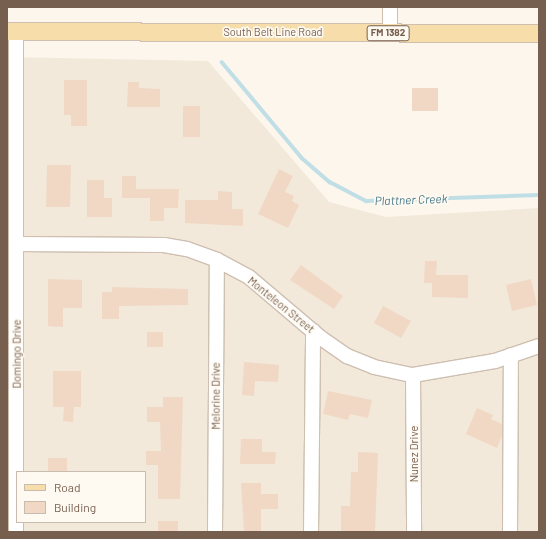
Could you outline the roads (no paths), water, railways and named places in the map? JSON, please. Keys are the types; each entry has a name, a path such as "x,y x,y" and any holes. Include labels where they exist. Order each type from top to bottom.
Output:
{"main road":[{"name":"South Belt Line Road","path":"12,31 539,33"}],"street":[{"path":"390,7 390,32"},
{"name":"Domingo Drive","path":"12,31 16,244 16,532"},
{"name":"Monteleon Street","path":"16,244 164,244 187,249 217,260 248,277 313,331 347,356 374,367 413,375 445,371 512,355 539,346"},
{"name":"Melorine Drive","path":"215,532 217,260"},
{"path":"311,532 313,331"},
{"path":"510,532 512,355"},
{"name":"Nunez Drive","path":"413,375 414,532"}],"waterway":[{"name":"Plattner Creek","path":"222,62 302,158 330,182 366,201 539,195"}]}
